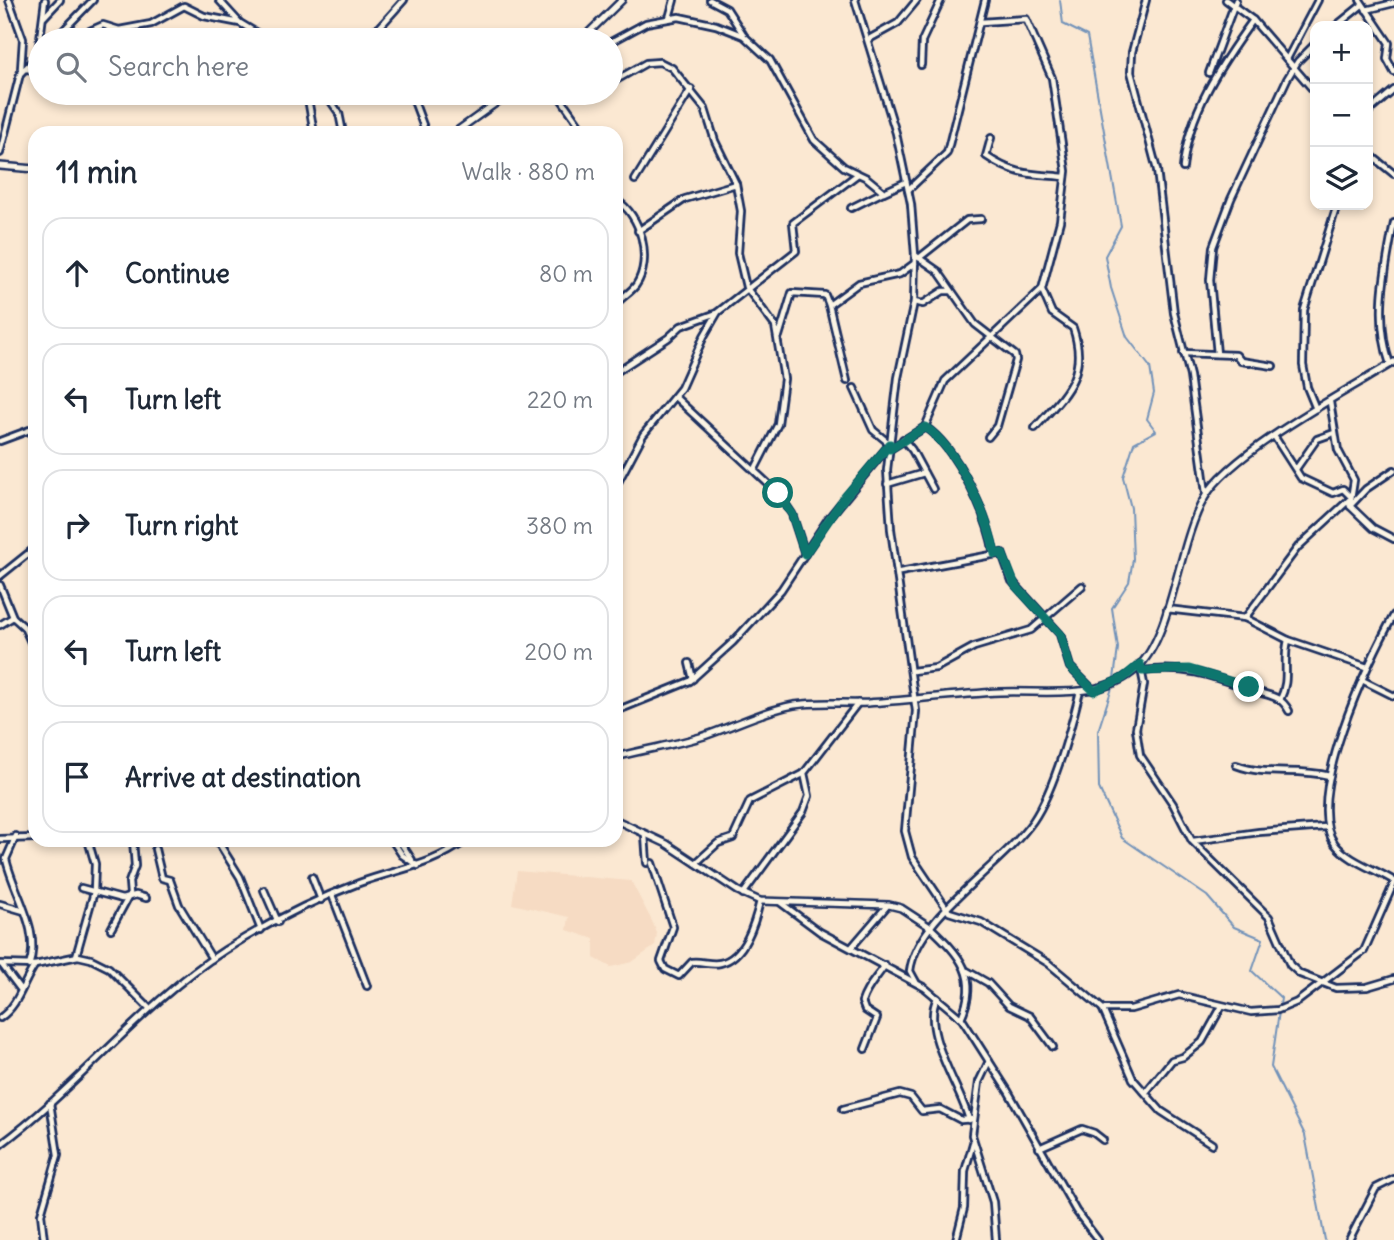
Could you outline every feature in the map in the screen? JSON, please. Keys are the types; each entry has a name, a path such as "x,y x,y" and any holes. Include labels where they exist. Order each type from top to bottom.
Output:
{"street":[{"path":"0,153 24,52 23,39 9,0"},
{"path":"42,28 45,0"},
{"path":"43,18 60,0"},
{"path":"66,28 93,0"},
{"path":"219,0 240,23 248,28"},
{"path":"379,28 404,0"},
{"path":"593,28 621,0"},
{"path":"669,18 674,0"},
{"path":"710,0 727,9 744,36 770,60 814,140 844,167 884,192"},
{"path":"855,0 897,133 917,256 914,302 898,378 887,484 915,700 916,722 905,812 906,839 916,864 952,914 981,922 1048,963 1103,1009 1131,1076 1159,1109 1212,1144"},
{"path":"869,39 898,23 917,0"},
{"path":"921,65 919,51 922,41 941,0"},
{"path":"908,190 947,153 985,0"},
{"path":"1146,0 1132,52 1131,72 1157,170 1174,313 1190,376 1206,493 1154,645 1141,668 1144,684 1136,747 1192,842 1269,916 1293,969 1321,983 1348,989 1394,979"},
{"path":"1227,0 1235,2 1253,20 1310,86"},
{"path":"1287,59 1318,0"},
{"path":"1209,73 1235,2"},
{"path":"1341,21 1361,2 1389,43 1387,59 1394,72"},
{"path":"1366,10 1394,3"},
{"path":"130,28 152,24 184,6 204,16 240,23"},
{"path":"623,35 646,23 685,17 744,36"},
{"path":"623,708 692,678 764,611 844,498 890,447 925,427 932,416 943,384 992,335 1035,299 1042,289 1060,221 1065,177 1055,87 1024,19 981,22"},
{"path":"1183,168 1189,135 1203,101 1253,20"},
{"path":"96,28 114,28"},
{"path":"1217,354 1210,280 1213,247 1231,199 1293,67 1310,49"},
{"path":"623,75 638,65 660,62 672,68 705,109 715,141 736,184 741,211 737,248 746,287 770,316 778,337 783,400 774,433 755,469"},
{"path":"21,71 28,64"},
{"path":"21,71 28,71"},
{"path":"635,180 691,89"},
{"path":"1373,108 1394,90"},
{"path":"309,105 313,126"},
{"path":"333,105 339,113 342,126"},
{"path":"416,105 423,126"},
{"path":"462,126 488,105"},
{"path":"565,105 580,126"},
{"path":"991,138 986,156 1011,170 1031,176 1065,177"},
{"path":"1373,157 1394,174"},
{"path":"0,166 28,168"},
{"path":"623,367 668,338 681,326 718,312 746,287 796,251 793,223 858,174"},
{"path":"851,208 906,183"},
{"path":"638,231 685,199 736,184"},
{"path":"623,206 630,211 643,253 638,279 623,296"},
{"path":"1317,409 1307,387 1303,365 1304,310 1335,210"},
{"path":"917,256 967,220 981,219"},
{"path":"1206,493 1274,436 1392,363 1384,338 1383,283 1394,223"},
{"path":"917,256 938,271 975,324 1011,351 1016,360 997,426 988,437"},
{"path":"830,305 859,283 900,274 915,263"},
{"path":"1035,428 1071,383 1080,362 1073,328 1052,313 1042,289"},
{"path":"914,302 923,303 943,291 951,291"},
{"path":"778,337 792,293 825,295 830,305 847,381"},
{"path":"623,473 643,435 675,397 718,312"},
{"path":"1184,353 1236,355 1241,361 1273,366"},
{"path":"854,388 873,430 890,447"},
{"path":"675,397 778,493 792,514 805,554"},
{"path":"1330,402 1338,450 1353,480 1350,501"},
{"path":"925,427 940,440 968,482 987,522 995,554"},
{"path":"0,440 28,430"},
{"path":"1296,469 1317,439 1334,433"},
{"path":"1274,436 1306,482 1333,493 1343,489 1373,528 1394,539"},
{"path":"903,439 933,489"},
{"path":"1245,618 1298,547 1350,501 1394,470"},
{"path":"887,484 924,472"},
{"path":"900,572 1002,553 1012,581 1046,617 1062,639 1070,667 1094,691"},
{"path":"0,576 28,554"},
{"path":"0,585 13,617 24,627 28,636"},
{"path":"912,671 936,668 974,647 1031,629 1082,586"},
{"path":"1166,609 1245,618 1288,640 1367,667"},
{"path":"1103,1009 1131,1009 1179,995 1251,1012 1278,1010 1304,998 1368,945 1394,882 1338,848 1326,827 1325,799 1362,680 1394,615"},
{"path":"0,625 13,617"},
{"path":"1280,699 1287,686 1283,660 1288,640"},
{"path":"689,663 692,678"},
{"path":"623,755 681,743 795,705 915,700 1005,692 1029,694 1060,690 1094,691 1141,668 1189,669 1242,683 1280,699 1289,711"},
{"path":"1362,680 1394,696"},
{"path":"916,982 910,971 911,959 922,936 1006,855 1034,820 1054,780 1080,691"},
{"path":"696,863 720,842 733,838 750,801 804,773 858,703"},
{"path":"1236,765 1259,773 1294,770 1330,776"},
{"path":"743,894 803,812 809,796 804,773"},
{"path":"623,824 696,863 743,894 760,901 888,905 901,908 930,927 967,971 988,983 1009,1006 1030,1016 1054,1047"},
{"path":"1192,842 1259,832 1326,827"},
{"path":"645,835 650,863 673,927 660,961 665,969 679,976 692,962 718,964 736,955 751,932 760,901"},
{"path":"0,1018 13,1009 32,966 32,950 24,911 6,859 16,836"},
{"path":"0,839 28,837"},
{"path":"76,957 94,892 95,864 90,847"},
{"path":"111,929 128,898 129,879 135,866 134,847"},
{"path":"221,847 240,877 261,930"},
{"path":"397,847 402,855 416,865"},
{"path":"404,847 416,865"},
{"path":"1,1144 50,1103 149,1008 212,959 261,930 321,900 362,882 441,857 456,847"},
{"path":"155,849 162,878 170,880 179,905 212,959"},
{"path":"312,877 321,900"},
{"path":"81,888 128,898 136,895 146,898"},
{"path":"264,890 278,922"},
{"path":"332,895 367,986"},
{"path":"781,902 820,932 916,982 961,1018 1076,1211 1098,1240"},
{"path":"0,904 24,911"},
{"path":"851,948 888,905"},
{"path":"1,964 32,966 76,957 91,959 109,968 149,1008"},
{"path":"1,964 20,990"},
{"path":"865,1049 877,1018 865,1010 862,1002 871,981 885,965"},
{"path":"961,1018 968,997 967,971"},
{"path":"937,998 932,1019 948,1074 971,1119"},
{"path":"1146,1091 1172,1060 1183,1057 1202,1042 1222,1006"},
{"path":"989,1061 979,1082 971,1119 973,1142 993,1202 996,1240"},
{"path":"843,1110 860,1103 905,1094 922,1111 940,1109 971,1119"},
{"path":"44,1240 41,1214 58,1155 50,1103"},
{"path":"1039,1148 1082,1129 1103,1140"},
{"path":"0,1137 1,1144"},
{"path":"956,1240 964,1208 965,1171 973,1142"},
{"path":"1349,1240 1376,1188 1394,1179"}],"shaded area":[{"path":"517,871 631,881 657,933 655,946 632,962 611,967 594,958 594,939 567,930 569,917 512,904"}],"waterway":[{"path":"1060,0 1063,24 1087,36 1121,226 1105,256 1111,288 1127,337 1150,367 1154,393 1147,419 1156,431 1134,443 1123,477 1131,508 1133,559 1129,582 1112,608 1118,648 1114,679"},
{"path":"1113,685 1098,731 1099,788 1122,838 1207,896 1234,927 1263,939 1252,971 1281,998 1271,1067 1305,1135 1325,1240"}],"route":[{"path":"778,493 792,514 805,554 844,498 890,444 890,449 925,427 940,440 968,482 987,522 995,554 1002,553 1004,556 1012,581 1060,634 1070,667 1094,691 1123,678 1140,664 1142,671 1189,669 1249,687"}]}
